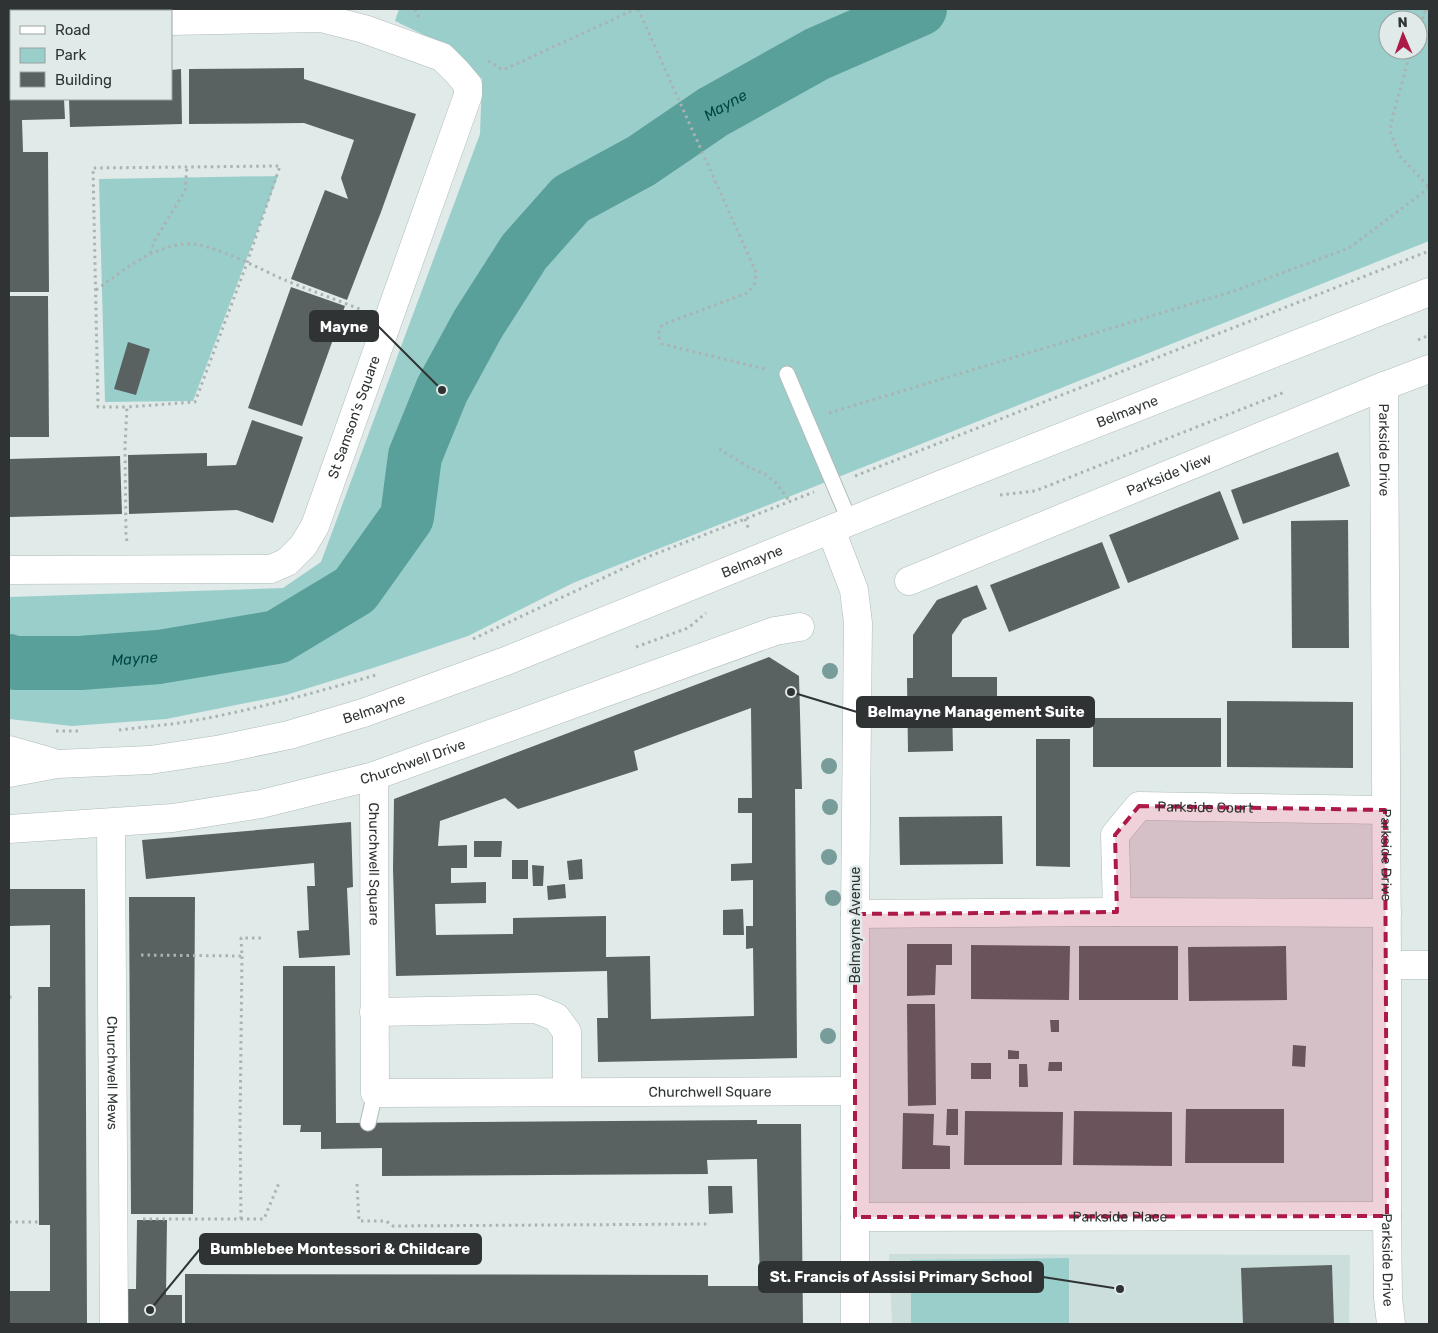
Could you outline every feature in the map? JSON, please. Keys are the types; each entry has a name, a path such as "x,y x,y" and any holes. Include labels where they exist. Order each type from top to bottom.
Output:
{"street":[{"path":"172,21 368,19"},
{"name":"St Samson's Square","path":"9,570 271,569 287,562 303,546 315,526 468,95 468,85 458,72 442,57 368,19"},
{"name":"Belmayne","path":"9,773 57,764 150,760 222,749 280,737 363,713 506,661 683,588 1429,292"},
{"name":"Parkside View","path":"909,581 1429,369"},
{"name":"Parkside Drive","path":"1384,386 1387,913 1386,1216 1388,1298 1391,1324"},
{"name":"Belmayne Avenue","path":"840,526 854,590 858,623 854,1091 855,1324"},
{"name":"Churchwell Drive","path":"9,829 173,818 261,804 374,776 775,631 800,627"},
{"name":"Belmayne","path":"9,750 57,764"},
{"name":"Churchwell Square","path":"374,776 375,1093 854,1091"},
{"name":"Parkside Court","path":"1117,912 1115,835 1139,806 1385,810"},
{"name":"Churchwell Mews","path":"111,823 114,1324"},
{"path":"855,914 1117,912 1387,913"},
{"path":"1387,965 1429,965"},
{"path":"374,1012 536,1009 556,1017 567,1032 567,1092"},
{"name":"Parkside Place","path":"855,1217 1386,1216"}],"lane":[{"path":"787,374 834,484 840,526"},
{"path":"368,1123 375,1093"}],"path":[{"path":"415,9 420,21"},
{"path":"486,60 503,70 637,9 664,64 756,272 756,283 747,293 662,325 658,335 662,344 787,374"},
{"path":"807,419 1231,292 1349,248 1429,187 1399,155 1390,131 1408,60"},
{"path":"150,253 155,240 184,190 187,166"},
{"path":"187,166 280,166 247,264 196,402 98,407 93,168 187,166"},
{"path":"96,290 150,253 184,244 205,245 289,282 388,320"},
{"path":"467,642 634,564 1429,251"},
{"path":"1412,342 1429,335"},
{"path":"1035,490 1288,391"},
{"path":"127,407 125,446 126,537 136,569"},
{"path":"719,449 750,468 766,474 787,497 788,502"},
{"path":"745,519 750,533"},
{"path":"113,730 173,724 232,713 318,692 385,672"},
{"path":"52,731 88,731"},
{"path":"241,1219 241,938 262,938"},
{"path":"112,955 242,956"},
{"path":"113,1223 133,1219 264,1219 279,1183"},
{"path":"358,1184 359,1221 386,1221 393,1226 707,1224"},
{"path":"9,1222 39,1222"}],"highlighted area":[{"path":"1139,806 1385,810 1387,1216 855,1217 855,914 1117,912 1115,835"}],"shaded area":[{"path":"889,1254 1350,1255 1349,1324 892,1324"}],"green space":[{"path":"399,9 1429,9 1429,241 573,583 468,636 376,667 286,695 166,719 72,726 9,719 9,597 283,588 321,562 480,134 482,79 455,50 395,21"},
{"path":"278,176 193,401 105,402 99,179"},
{"path":"1069,1258 1069,1324 911,1324 911,1260"}],"building":[{"path":"304,68 304,79 416,114 347,300 291,279 325,190 348,199 341,178 354,140 304,123 189,124 189,69"},
{"path":"10,69 10,100 64,100 65,119 22,120 23,152 48,152 49,292 9,292"},
{"path":"181,69 182,124 70,127 69,100 172,100 172,70"},
{"path":"291,287 345,306 302,426 248,408"},
{"path":"9,296 48,296 49,437 9,437"},
{"path":"128,342 150,349 136,395 114,389"},
{"path":"252,420 303,437 273,523 237,510 129,514 128,455 207,453 207,466 236,465"},
{"path":"1338,452 1350,486 1243,524 1231,490"},
{"path":"120,456 122,514 9,517 9,459"},
{"path":"1220,491 1239,539 1128,583 1109,535"},
{"path":"1348,520 1349,648 1292,648 1291,521"},
{"path":"1102,542 1120,588 1009,632 990,585"},
{"path":"977,585 987,609 963,619 952,635 952,677 997,677 997,702 952,702 953,751 908,752 907,678 913,678 913,635 937,600"},
{"path":"769,657 799,676 802,789 795,789 797,1058 598,1062 597,1018 608,1018 607,971 396,976 393,869 394,799","holes":["751,708 752,798 738,798 738,813 752,813 752,863 731,864 731,881 753,880 753,926 746,926 746,949 753,948 754,1016 651,1019 650,956 606,957 606,916 513,918 513,934 436,935 435,904 486,903 486,882 451,883 451,868 467,868 467,845 438,846 440,821 505,798 518,809 638,770 634,751"]},
{"path":"1227,701 1353,702 1353,768 1227,767"},
{"path":"1093,718 1221,718 1221,767 1093,767"},
{"path":"1036,739 1070,739 1070,867 1036,866"},
{"path":"1002,816 1003,864 900,865 899,817"},
{"path":"351,822 353,887 347,888 350,955 299,958 297,931 309,930 307,886 315,886 314,863 146,879 142,840"},
{"path":"474,841 502,841 501,857 474,857"},
{"path":"582,859 583,879 569,880 567,861"},
{"path":"512,860 528,860 528,879 512,879"},
{"path":"532,865 544,866 543,886 533,886"},
{"path":"565,884 566,898 548,900 547,886"},
{"path":"9,889 85,889 87,1324 9,1324 9,1291 50,1291 50,1225 39,1225 38,987 50,987 50,925 9,926"},
{"path":"129,897 195,897 193,1214 131,1214"},
{"path":"743,909 744,935 723,935 723,910"},
{"path":"907,944 952,944 952,965 936,965 935,995 907,996"},
{"path":"971,945 1070,946 1069,1000 971,999"},
{"path":"1079,946 1178,946 1178,1000 1079,1000"},
{"path":"1286,946 1287,1000 1189,1001 1188,947"},
{"path":"283,966 335,966 336,1123 757,1120 757,1124 801,1124 803,1324 185,1324 185,1274 708,1275 708,1286 760,1286 757,1159 707,1160 708,1174 382,1176 382,1148 321,1149 321,1132 300,1132 301,1125 283,1125"},
{"path":"907,1004 935,1004 936,1105 908,1106"},
{"path":"1050,1020 1059,1020 1059,1032 1051,1032"},
{"path":"1293,1045 1306,1046 1305,1067 1292,1066"},
{"path":"1008,1050 1019,1051 1019,1059 1008,1059"},
{"path":"1049,1062 1062,1062 1062,1071 1048,1071"},
{"path":"971,1063 991,1063 991,1079 971,1079"},
{"path":"1019,1064 1027,1064 1028,1087 1019,1087"},
{"path":"947,1109 958,1109 958,1135 946,1135"},
{"path":"1186,1109 1284,1109 1284,1163 1185,1163"},
{"path":"965,1111 1063,1112 1062,1165 964,1165"},
{"path":"1074,1111 1172,1112 1172,1166 1073,1165"},
{"path":"903,1113 934,1114 933,1145 950,1146 950,1169 902,1169"},
{"path":"708,1186 732,1186 733,1213 709,1214"},
{"path":"137,1220 167,1220 166,1295 182,1295 182,1324 124,1324 124,1289 136,1289"},
{"path":"1332,1265 1334,1324 1243,1324 1241,1268"}],"waterway":[{"name":"Mayne","path":"9,661 15,663 80,663 159,657 277,637 355,590 407,517 415,456 442,390 478,324 524,252 571,199 641,161 713,112 817,54 920,9"}],"place":[{"name":"Mayne","path":"442,390"},
{"name":"Belmayne Management Suite","path":"791,692"},
{"name":"St. Francis of Assisi Primary School","path":"1120,1289"},
{"name":"Bumblebee Montessori & Childcare","path":"150,1310"}]}
